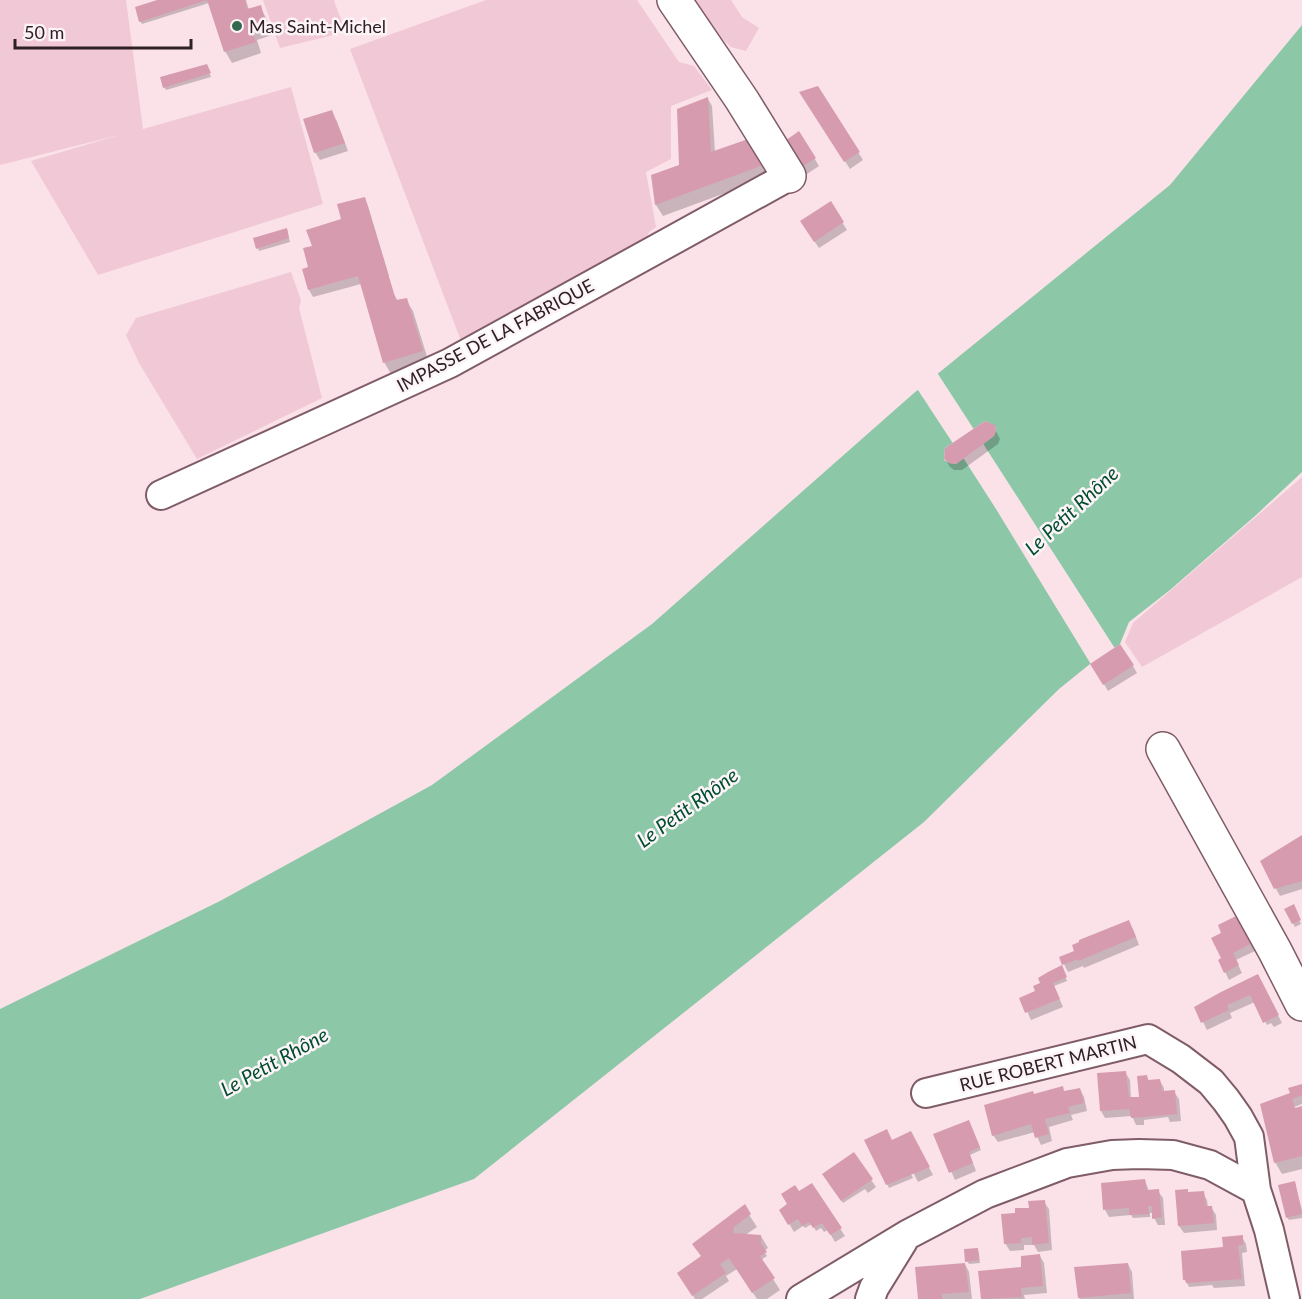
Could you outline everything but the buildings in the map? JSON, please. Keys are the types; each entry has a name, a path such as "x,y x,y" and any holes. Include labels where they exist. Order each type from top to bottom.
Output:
{"street":[{"path":"674,0 742,100 789,176"},
{"name":"IMPASSE DE LA FABRIQUE","path":"161,495 450,363 789,176"},
{"path":"1163,749 1302,1004"},
{"name":"RUE ROBERT MARTIN","path":"926,1093 1148,1039 1211,1082 1238,1117 1249,1137 1256,1190 1269,1230 1285,1299"},
{"path":"801,1299 907,1235 985,1194 1067,1163 1112,1155 1173,1155 1209,1165 1256,1190"},
{"path":"870,1299 873,1288 907,1235"}],"shaded area":[{"path":"0,0 126,0 143,129 291,87 323,204 98,275 31,161 119,135 0,165"},
{"path":"263,0 335,0 346,32 280,48"},
{"path":"486,0 637,0 679,62 694,66 712,90 671,106 671,159 646,172 656,227 649,232 641,251 461,341 350,49"},
{"path":"692,0 731,0 742,17 759,28 746,51 731,47 718,35"},
{"path":"291,272 301,300 299,308 322,398 197,459 139,363 126,335 136,318"},
{"path":"1302,477 1302,577 1142,667 1125,642 1133,623"}],"water":[{"name":"Le Petit Rhône","path":"1302,25 1302,472 1170,590 1129,622 1120,644 1059,689 924,822 474,1179 140,1299 0,1299 0,1009 220,901 432,785 652,624 914,393 1170,185","holes":["985,421 995,426 994,436 956,464 944,460 945,448"]}],"pier":[{"path":"936,371 975,431 954,445 916,387"},
{"path":"982,442 1116,650 1092,666 962,456"}],"place":[{"name":"Mas Saint-Michel","path":"237,26"}]}
